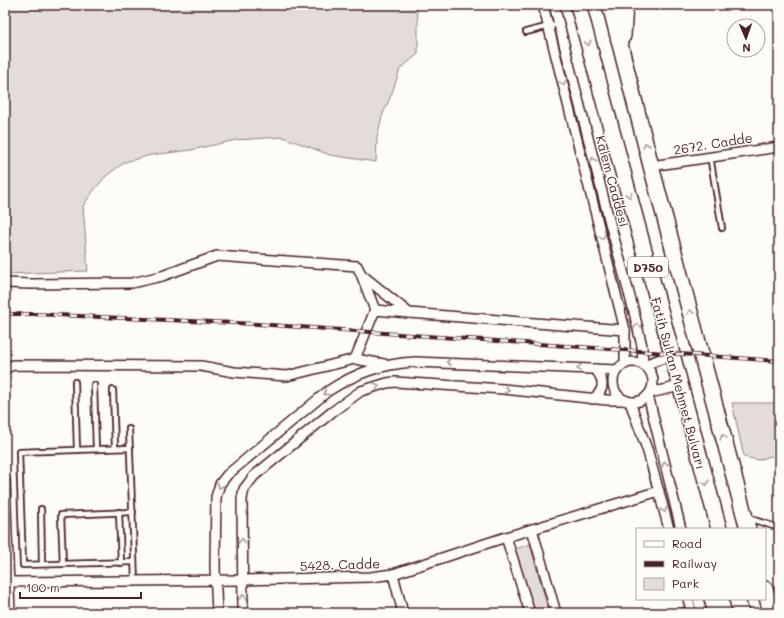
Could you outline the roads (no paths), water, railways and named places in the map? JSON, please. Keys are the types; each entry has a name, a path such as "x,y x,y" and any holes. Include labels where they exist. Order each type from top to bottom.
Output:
{"highway":[{"name":"Fatih Sultan Mehmet Bulvarı","path":"578,5 718,528"},
{"name":"D750","path":"610,5 651,166 746,523"},
{"path":"622,51 625,5"},
{"path":"766,592 771,609"},
{"path":"737,600 741,613"}],"street":[{"name":"Kalem Caddesi","path":"542,5 625,330 621,367"},
{"name":"Kalem Caddesi","path":"554,5 633,308 642,346 643,365"},
{"name":"2672. Cadde","path":"651,166 710,156 779,147"},
{"path":"5,282 30,284 132,284 162,276 218,256 356,266 361,274 375,310 355,360"},
{"path":"361,274 409,313"},
{"path":"375,310 625,330"},
{"path":"643,365 672,355"},
{"path":"5,369 14,365 201,366 234,372 287,376 355,360 387,364 415,362 595,369 621,367 636,362 643,365 650,371 652,376 653,382 649,394 680,528"},
{"path":"217,613 216,497 222,480 328,391 355,375 387,364"},
{"path":"621,367 613,381 614,387 616,392 628,401 639,424 669,528"},
{"path":"592,399 598,396 601,390 602,381 601,375 595,369"},
{"path":"243,613 244,580 242,499 244,489 254,476 332,412 361,391 395,382 503,389 592,399 638,401 649,394 680,386"},
{"path":"5,480 7,581 10,613"},
{"name":"5428. Cadde","path":"7,581 244,580 372,577 394,574 506,537 659,491"},
{"path":"532,529 556,613"},
{"path":"506,537 530,613"},
{"path":"394,574 403,613"},
{"path":"688,600 691,611"},
{"path":"698,600 702,613"}],"lane":[{"path":"526,32 558,24"},
{"path":"710,156 722,228"},
{"path":"75,382 77,450"},
{"path":"94,385 96,449"},
{"path":"113,390 115,448"},
{"path":"129,429 135,581"},
{"path":"130,448 19,452 23,565 134,562"},
{"path":"40,509 42,564"},
{"path":"119,512 121,563"},
{"path":"63,564 61,515 132,512"},
{"path":"746,523 779,528"},
{"path":"771,609 779,588"},
{"path":"676,613 691,611"}],"railway":[{"path":"5,314 257,324 779,361"}]}
